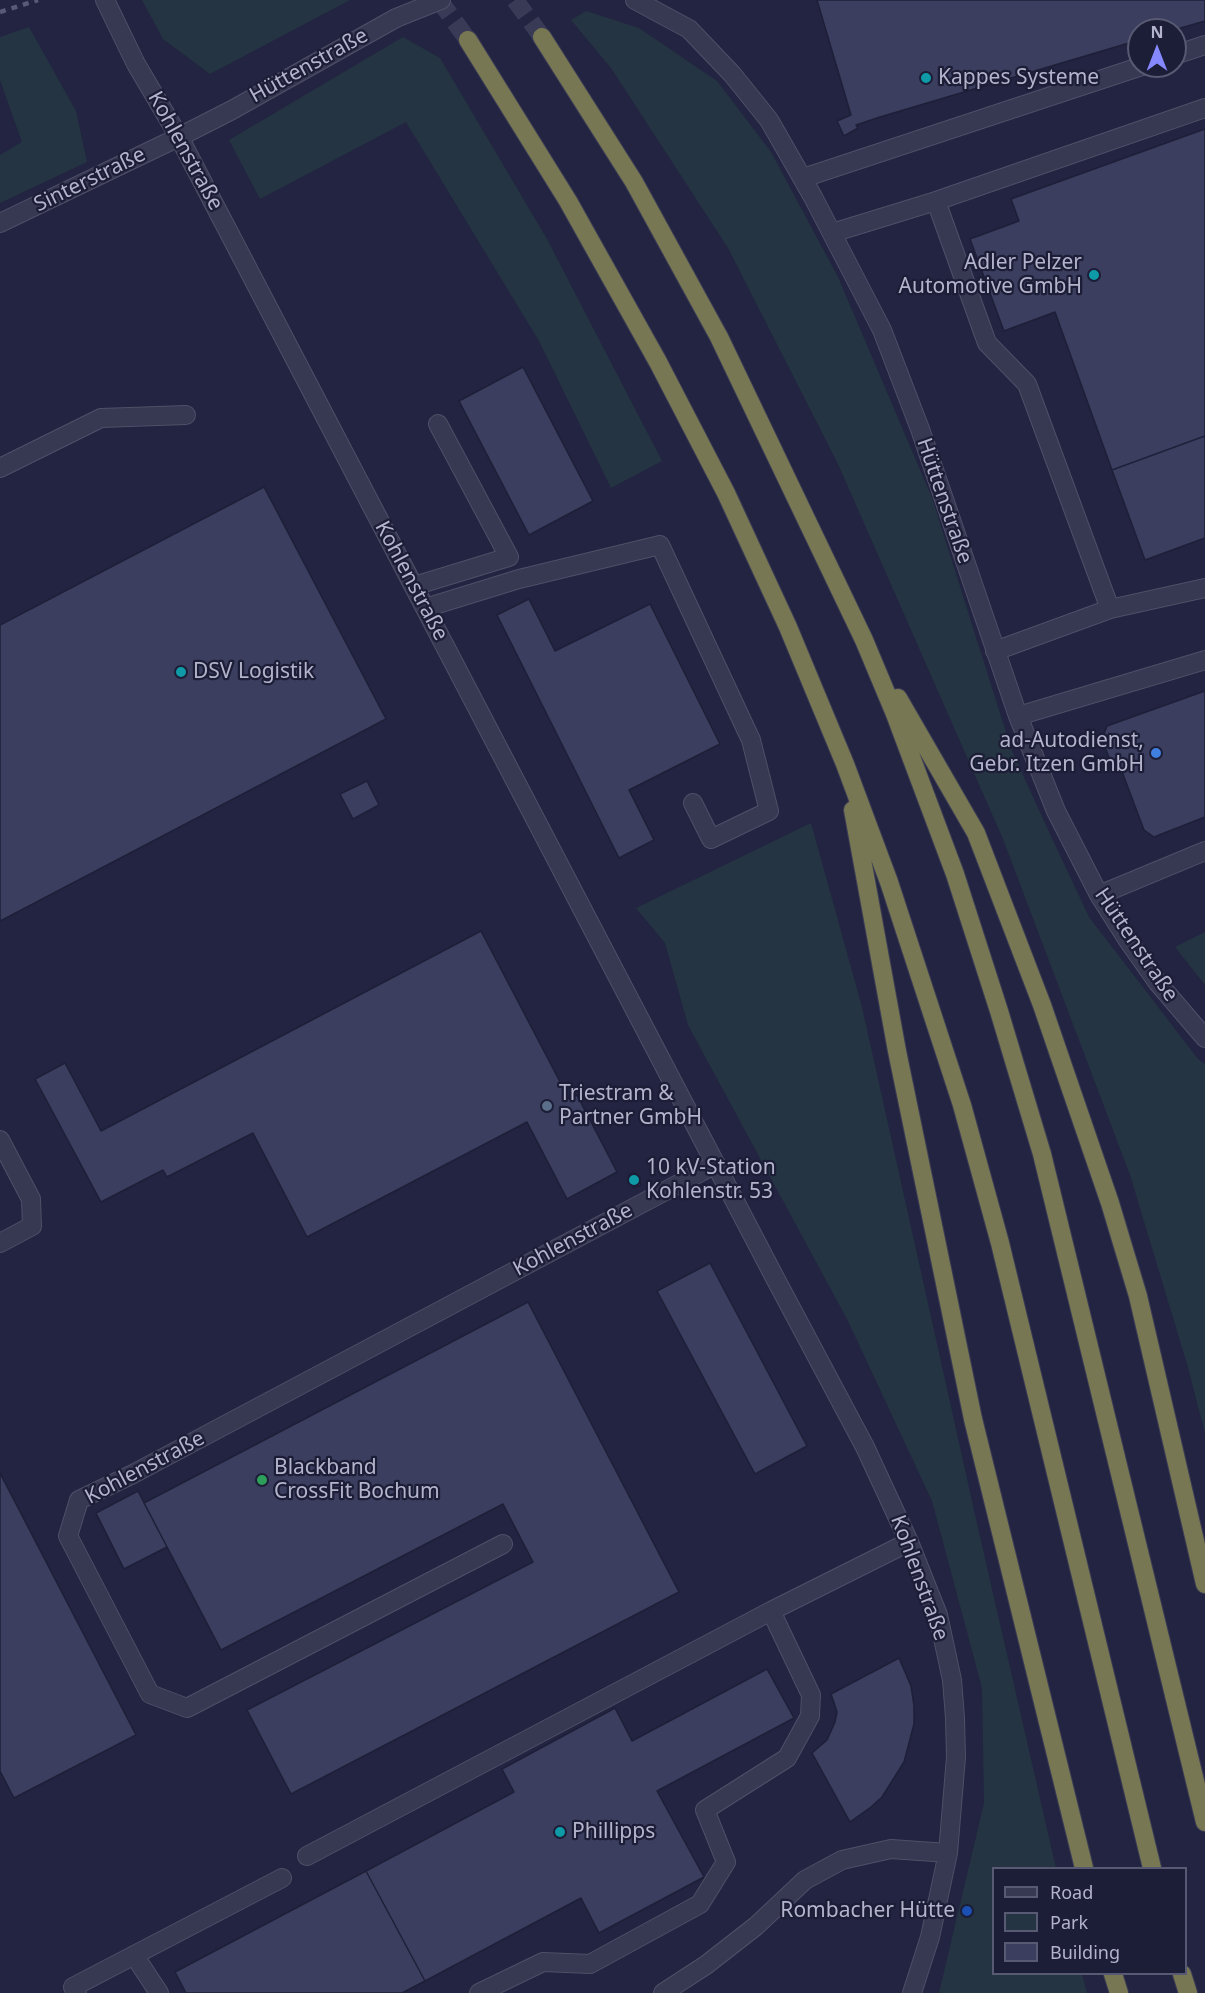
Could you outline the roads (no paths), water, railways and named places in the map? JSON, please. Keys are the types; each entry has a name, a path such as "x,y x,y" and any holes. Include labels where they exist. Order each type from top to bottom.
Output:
{"highway":[{"path":"542,37 633,182 719,337 864,640 955,874 1042,1154 1188,1760 1205,1822"},
{"path":"468,40 568,201 658,362 726,493 778,606 844,764 889,882 968,1128 1006,1266 1152,1867"},
{"path":"864,640 976,833 1042,1005 1110,1203 1138,1296 1205,1584"},
{"path":"844,764 897,1051 973,1419 1084,1867"},
{"path":"1113,1975 1119,1993"},
{"path":"1182,1975 1188,1993"}],"street":[{"name":"Kohlenstraße","path":"105,0 136,64 179,137 865,1447 909,1542 938,1615 952,1680 956,1756 948,1854 930,1937 912,1993"},
{"name":"Hüttenstraße","path":"179,137 232,110 396,18 441,0"},
{"name":"Hüttenstraße","path":"635,0 689,29 732,74 770,120 802,178 882,330 920,429 1018,716 1056,811 1099,895 1127,939 1158,983 1205,1038"},
{"path":"1187,51 1205,45"},
{"path":"802,178 1127,71"},
{"path":"832,233 936,201 1205,108"},
{"name":"Sinterstraße","path":"0,223 179,137"},
{"path":"936,201 987,343 1027,384 1110,609"},
{"path":"0,468 101,418 186,415"},
{"path":"414,586 509,557 438,424"},
{"path":"425,608 519,579 660,545 751,740 769,811 711,839 693,803"},
{"path":"995,651 1110,609 1205,588"},
{"path":"1018,716 1205,660"},
{"path":"1099,895 1205,851"},
{"path":"0,1140 31,1199 32,1226 0,1243"},
{"name":"Kohlenstraße","path":"503,1544 187,1708 150,1694 68,1536 79,1500 133,1474 716,1164"},
{"path":"307,1856 771,1611 909,1542"},
{"path":"479,1993 543,1962 590,1964 700,1904 726,1862 705,1810 787,1758 810,1716 811,1695 771,1611"},
{"path":"663,1993 706,1965 756,1926 805,1881 842,1860 891,1849 948,1854"},
{"path":"76,1993 74,1987 282,1878"},
{"path":"134,1955 159,1993"}],"tunnel":[{"path":"439,0 468,40"},
{"path":"515,0 542,37"}],"railway":[{"path":"0,12 38,0"}],"place":[{"name":"Kappes Systeme","path":"926,78"},
{"name":"Adler Pelzer Automotive GmbH","path":"1094,275"},
{"name":"DSV Logistik","path":"181,672"},
{"name":"ad-Autodienst, Gebr. Itzen GmbH","path":"1156,753"},
{"name":"Triestram & Partner GmbH","path":"547,1106"},
{"name":"10 kV-Station Kohlenstr. 53","path":"634,1180"},
{"name":"Blackband CrossFit Bochum","path":"262,1480"},
{"name":"Phillipps","path":"560,1832"},
{"name":"Rombacher Hütte","path":"967,1911"}]}
